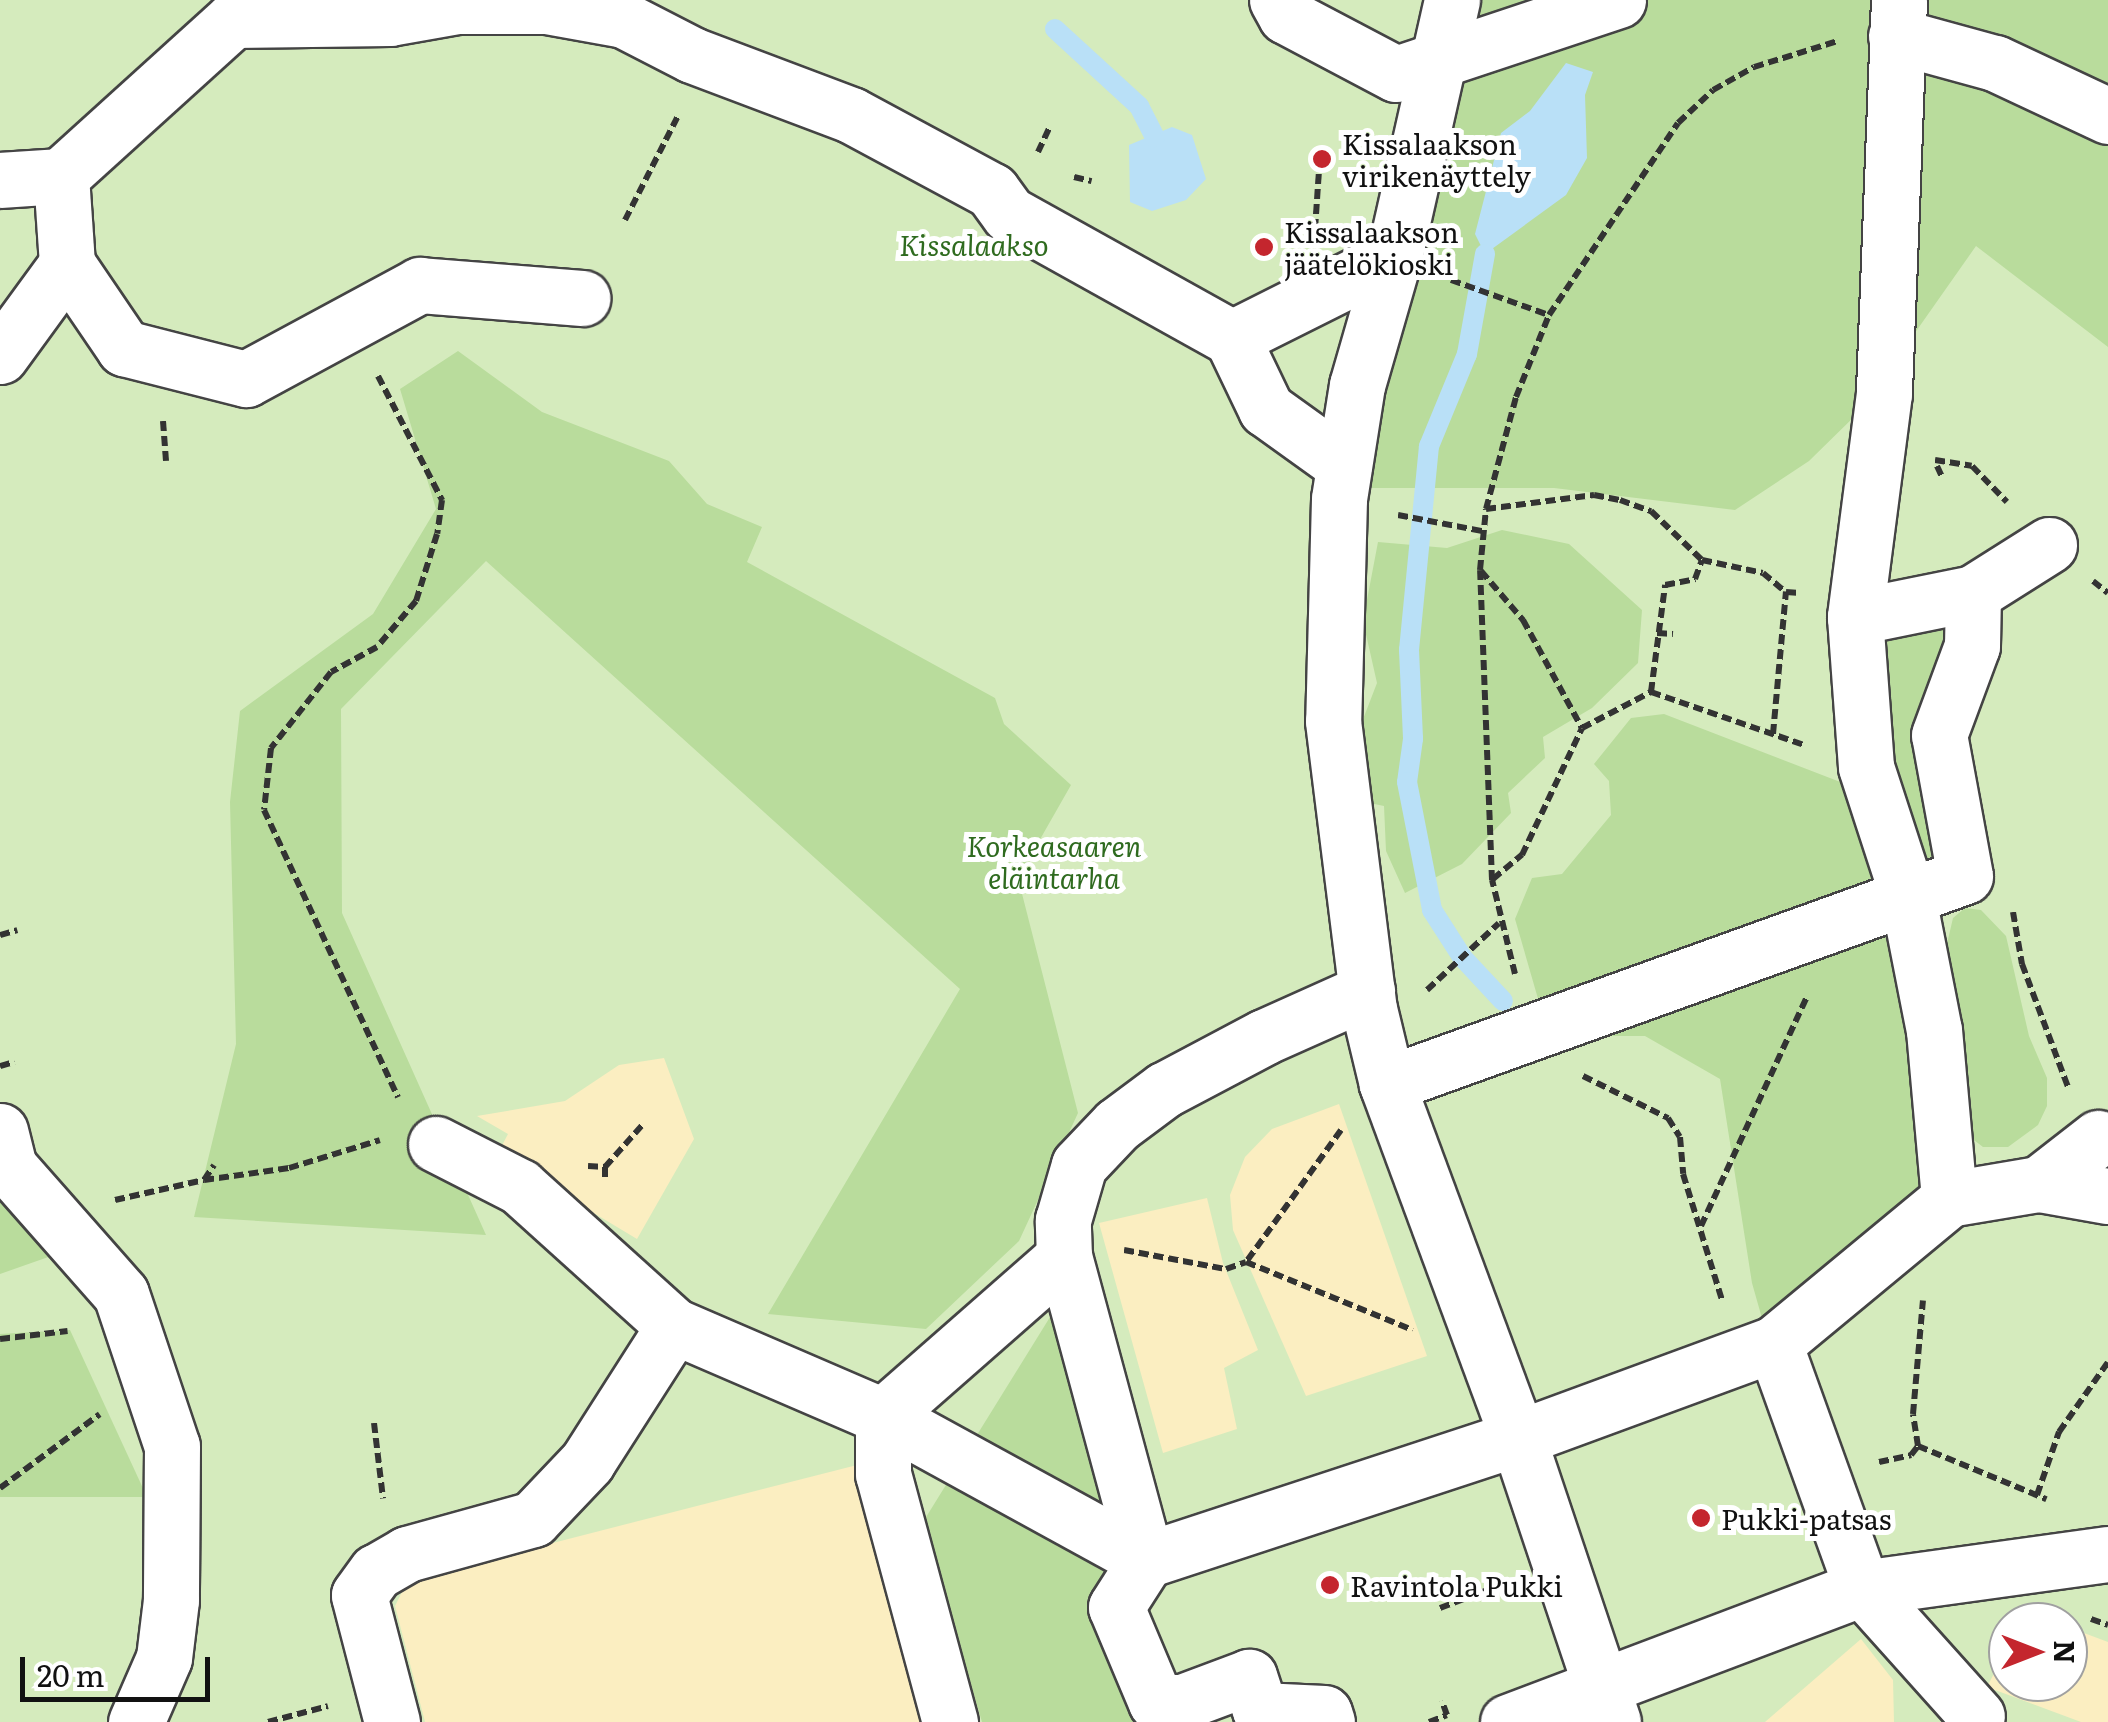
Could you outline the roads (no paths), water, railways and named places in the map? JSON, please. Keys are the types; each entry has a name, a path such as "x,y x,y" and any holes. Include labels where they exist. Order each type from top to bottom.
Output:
{"lane":[{"path":"1277,0 1286,16 1396,74 1618,0"},
{"path":"1452,0 1394,257 1357,385 1344,465 1333,721 1368,1000 1387,1084 1518,1438 1605,1704"},
{"path":"0,180 61,176 232,20 546,6 624,20 692,55 851,115 992,191 1009,214 1232,338 1266,409 1344,465"},
{"path":"1949,1200 1934,1030 1907,893 1866,767 1855,607 1884,394 1898,18 2108,116"},
{"path":"61,176 68,264 124,348 246,379 420,285 582,298"},
{"path":"1232,338 1394,257"},
{"path":"0,356 68,264"},
{"path":"1855,607 1973,593 2048,545"},
{"path":"1387,1084 1907,893 1965,876 1940,735 1972,646 1973,593"},
{"path":"1146,1560 1064,1248 1078,1165 1117,1124 1247,1046 1368,1000"},
{"path":"0,1131 9,1167 122,1294 172,1446 171,1600 164,1658 136,1722"},
{"path":"2039,1184 2098,1138"},
{"path":"436,1144 520,1187 674,1326 883,1416 1146,1560"},
{"path":"1327,1722 1324,1713 1260,1710 1249,1677 1182,1702 1156,1702 1116,1607 1146,1560 1518,1438 1757,1351 1949,1200 2039,1184 2108,1196"},
{"path":"950,1722 883,1474 883,1416 1064,1248"},
{"path":"392,1722 358,1595 376,1572 407,1554 533,1518 587,1462 674,1326"},
{"path":"1757,1351 1862,1588 1976,1716"},
{"path":"1508,1722 1605,1704 1862,1588 2091,1554"}],"water":[{"path":"1566,63 1593,72 1585,95 1587,158 1566,195 1485,254 1475,234 1501,133 1530,111"},
{"path":"1172,127 1192,135 1206,179 1186,200 1152,211 1130,202 1129,145"}],"waterway":[{"path":"1055,29 1139,106 1155,137"},
{"path":"1485,254 1467,354 1429,446 1409,650 1413,739 1407,782 1432,910 1462,957 1503,1001"}],"place":[{"name":"Kissalaakson virikenäyttely","path":"1322,159"},
{"name":"Kissalaakson jäätelökioski","path":"1264,247"},
{"name":"Pukki-patsas","path":"1701,1518"},
{"name":"Ravintola Pukki","path":"1330,1585"}],"park label":[{"name":"Kissalaakso","path":"974,244"},
{"name":"Korkeasaaren eläintarha","path":"1054,861"}]}
